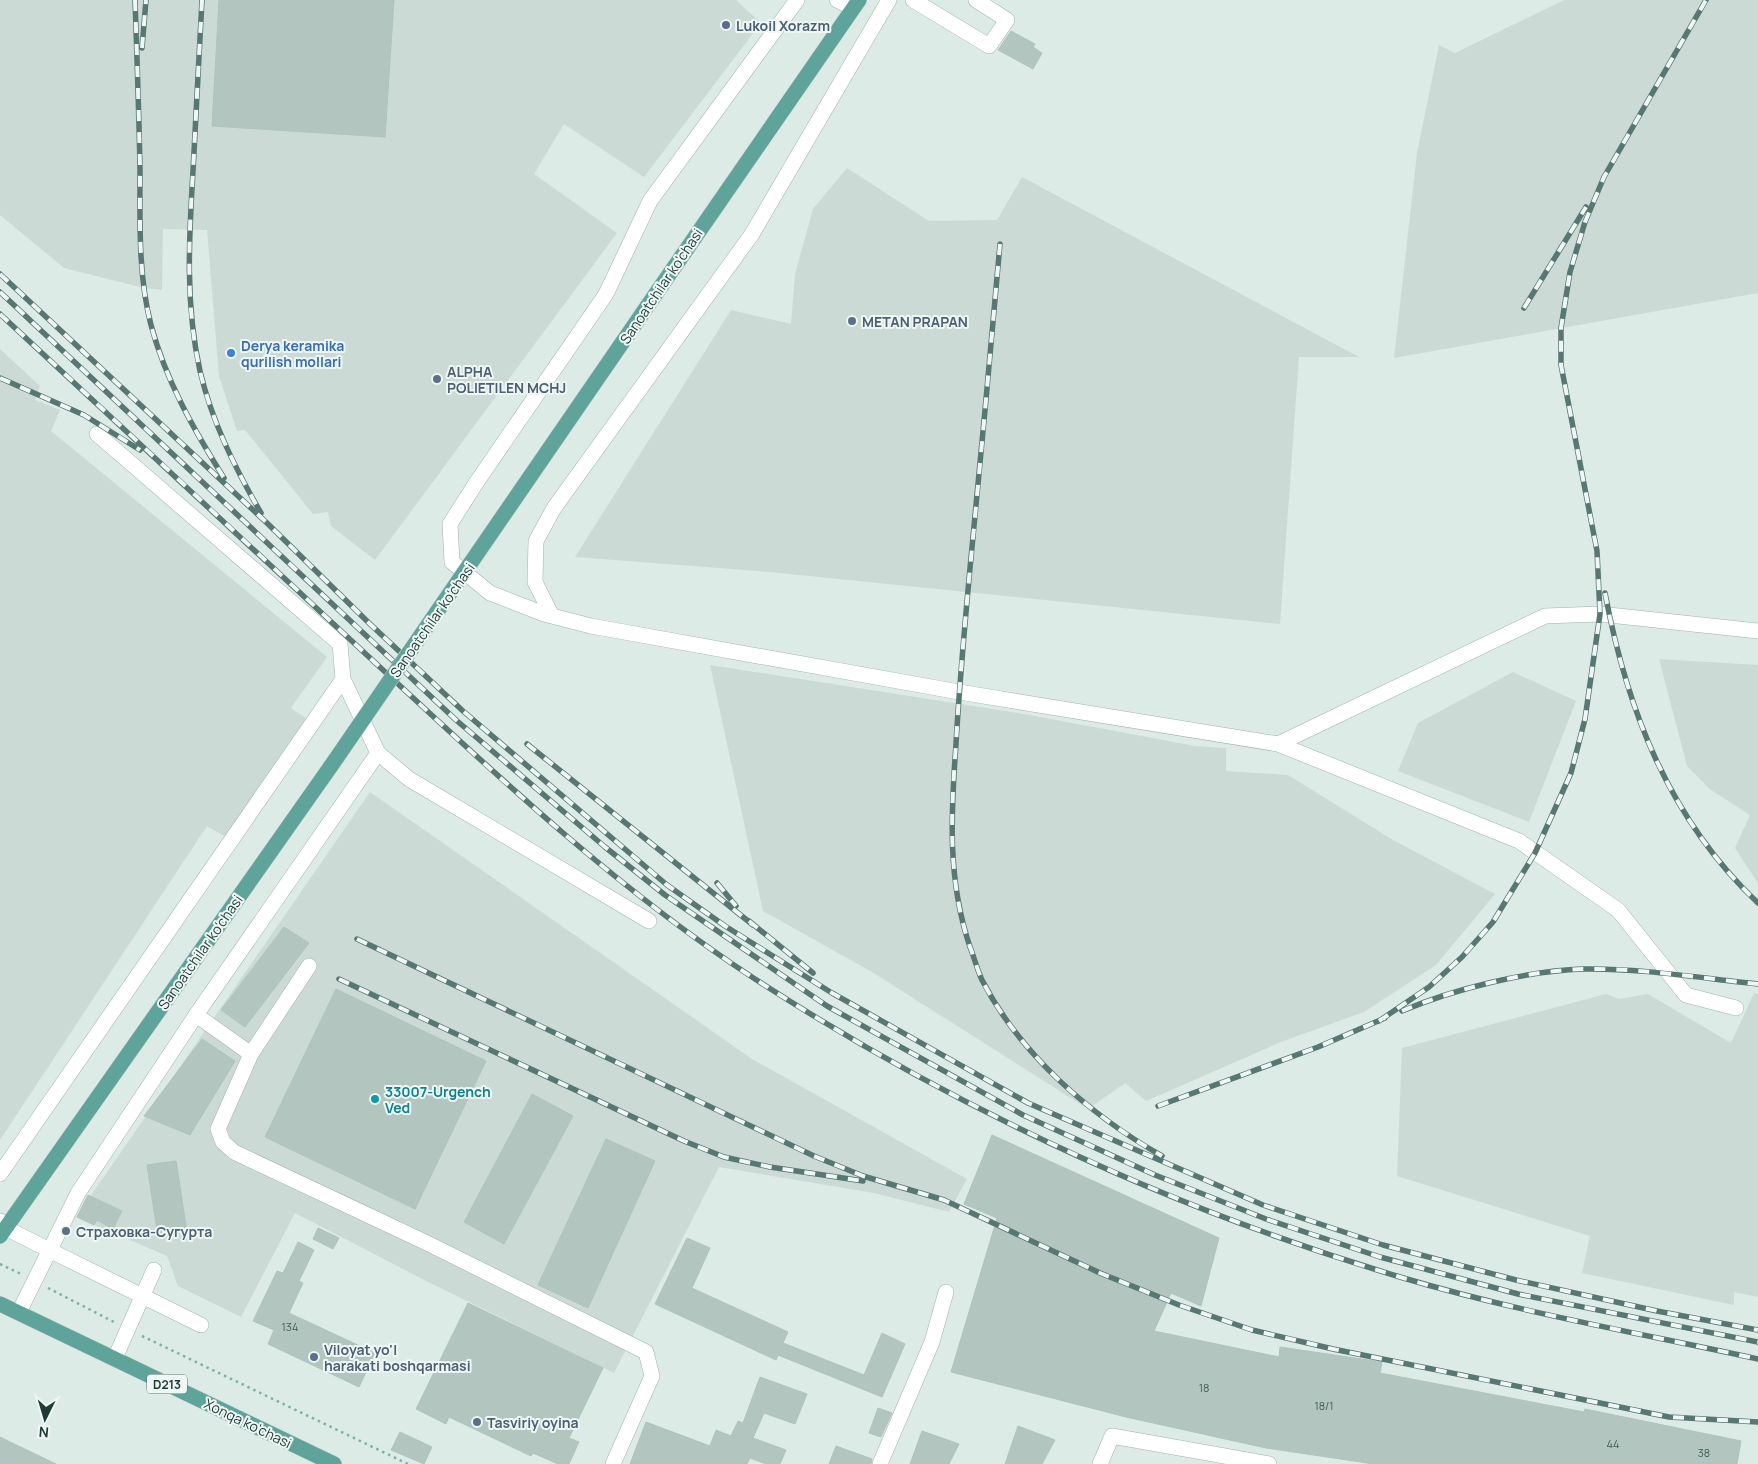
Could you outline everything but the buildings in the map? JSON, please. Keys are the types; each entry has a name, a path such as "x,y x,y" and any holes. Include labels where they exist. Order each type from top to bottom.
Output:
{"main road":[{"name":"Sanoatchilar ko'chasi","path":"2,1228 331,766 856,4"},
{"name":"Xonqa ko'chasi","path":"0,1304 334,1464"}],"street":[{"path":"798,0 650,200 606,294 476,482 450,524 452,562 490,593 552,616 591,626 959,692 1278,744 1519,841 1618,910 1686,995 1736,1008"},
{"path":"837,0 856,4"},
{"path":"552,616 535,582 536,541 554,508 752,234 889,0"},
{"path":"912,0 989,46 1007,20 976,0"},
{"path":"97,434 340,644 342,678 378,754 409,778 649,921"},
{"path":"1278,744 1545,616 1600,614 1758,632"},
{"path":"0,1174 342,678"},
{"path":"19,1312 78,1193 196,1016 378,754"},
{"path":"308,966 251,1054 218,1129 223,1142 234,1152 427,1243 646,1352 652,1376 613,1464"},
{"path":"196,1016 251,1054"},
{"path":"2,1228 201,1325"},
{"path":"115,1358 154,1270"},
{"path":"880,1464 932,1342 946,1292"},
{"path":"1100,1464 1112,1436 1269,1464"}],"path":[{"path":"0,1264 128,1329 408,1464"}],"shaded area":[{"path":"0,0 736,0 761,23 644,177 564,124 534,174 617,233 375,560 331,526 328,512 313,514 245,430 237,431 219,376 207,230 163,229 162,290 144,288 64,268 0,215"},
{"path":"1564,0 1758,0 1758,293 1394,358 1417,153 1439,45 1455,53"},
{"path":"847,168 929,221 997,220 1022,177 1359,357 1299,357 1280,624 770,572 575,557 731,310 791,324 795,274 813,209"},
{"path":"0,349 40,386 35,400 60,410 51,431 327,657 291,708 307,719 226,837 207,826 0,1140"},
{"path":"1659,659 1758,665 1758,883 1735,848 1750,815 1711,790 1687,766"},
{"path":"710,665 1024,714 1195,746 1226,748 1226,771 1288,775 1393,840 1495,894 1436,965 1364,1012 1281,1042 1146,1101 1125,1083 1088,1109 872,972 763,911"},
{"path":"1513,672 1576,701 1529,822 1398,771 1418,723"},
{"path":"370,792 752,1059 967,1179 949,1212 874,1193 719,1167 614,1373 428,1282 295,1213 241,1317 178,1286 167,1256 76,1217"},
{"path":"1754,993 1758,994 1758,1297 1734,1292 1734,1305 1582,1273 1590,1236 1397,1176 1402,1048 1606,994 1619,999 1648,994 1731,1043"}],"railway":[{"path":"135,0 141,248 147,306 157,346 173,385 202,442 224,478"},
{"path":"142,48 146,0"},
{"path":"202,0 189,271 192,321 200,371 211,408 233,462 261,513"},
{"path":"1379,1021 1429,987 1462,957 1493,922 1535,853 1571,773 1585,719 1600,614 1597,551 1561,365 1561,328 1570,272 1585,222 1604,177 1706,0"},
{"path":"1524,308 1586,207"},
{"path":"1000,244 957,723 952,821 952,846 957,896 970,947 982,980 1016,1033 1059,1080 1083,1102 1135,1140 1162,1156"},
{"path":"0,274 267,523 370,624 463,711 667,885 725,926 832,993 1028,1103 1263,1205 1383,1245 1516,1280 1657,1311 1758,1330"},
{"path":"0,292 456,720 605,847 665,895 827,1006 1023,1115 1155,1175 1266,1219 1380,1257 1518,1294 1758,1342"},
{"path":"0,314 461,742 555,826 652,906 703,943 755,979 831,1026 987,1112 1067,1151 1231,1220 1315,1250 1444,1290 1578,1321 1758,1359"},
{"path":"0,378 84,415 140,450"},
{"path":"1605,593 1626,679 1656,760 1676,799 1700,836 1727,870 1758,903"},
{"path":"527,744 753,925"},
{"path":"717,883 736,906"},
{"path":"749,921 813,973"},
{"path":"357,939 814,1156 863,1176 944,1200 1100,1273 1179,1305 1252,1330 1333,1349 1669,1417 1758,1422"},
{"path":"1402,1011 1444,995 1491,982 1561,970 1627,970 1758,984"},
{"path":"339,979 684,1141 724,1157 770,1167 863,1181"},
{"path":"1158,1106 1318,1047 1385,1018"}],"place":[{"name":"Lukoil Xorazm","path":"726,25"},
{"name":"METAN PRAPAN","path":"852,321"},
{"name":"Derya keramika qurilish mollari","path":"231,353"},
{"name":"ALPHA POLIETILEN MCHJ","path":"437,379"},
{"name":"33007-Urgench Ved","path":"375,1099"},
{"name":"Страховка-Сугурта","path":"66,1231"},
{"name":"Viloyat yo'l harakati boshqarmasi","path":"314,1357"},
{"name":"Tasviriy oyina","path":"477,1422"}]}
